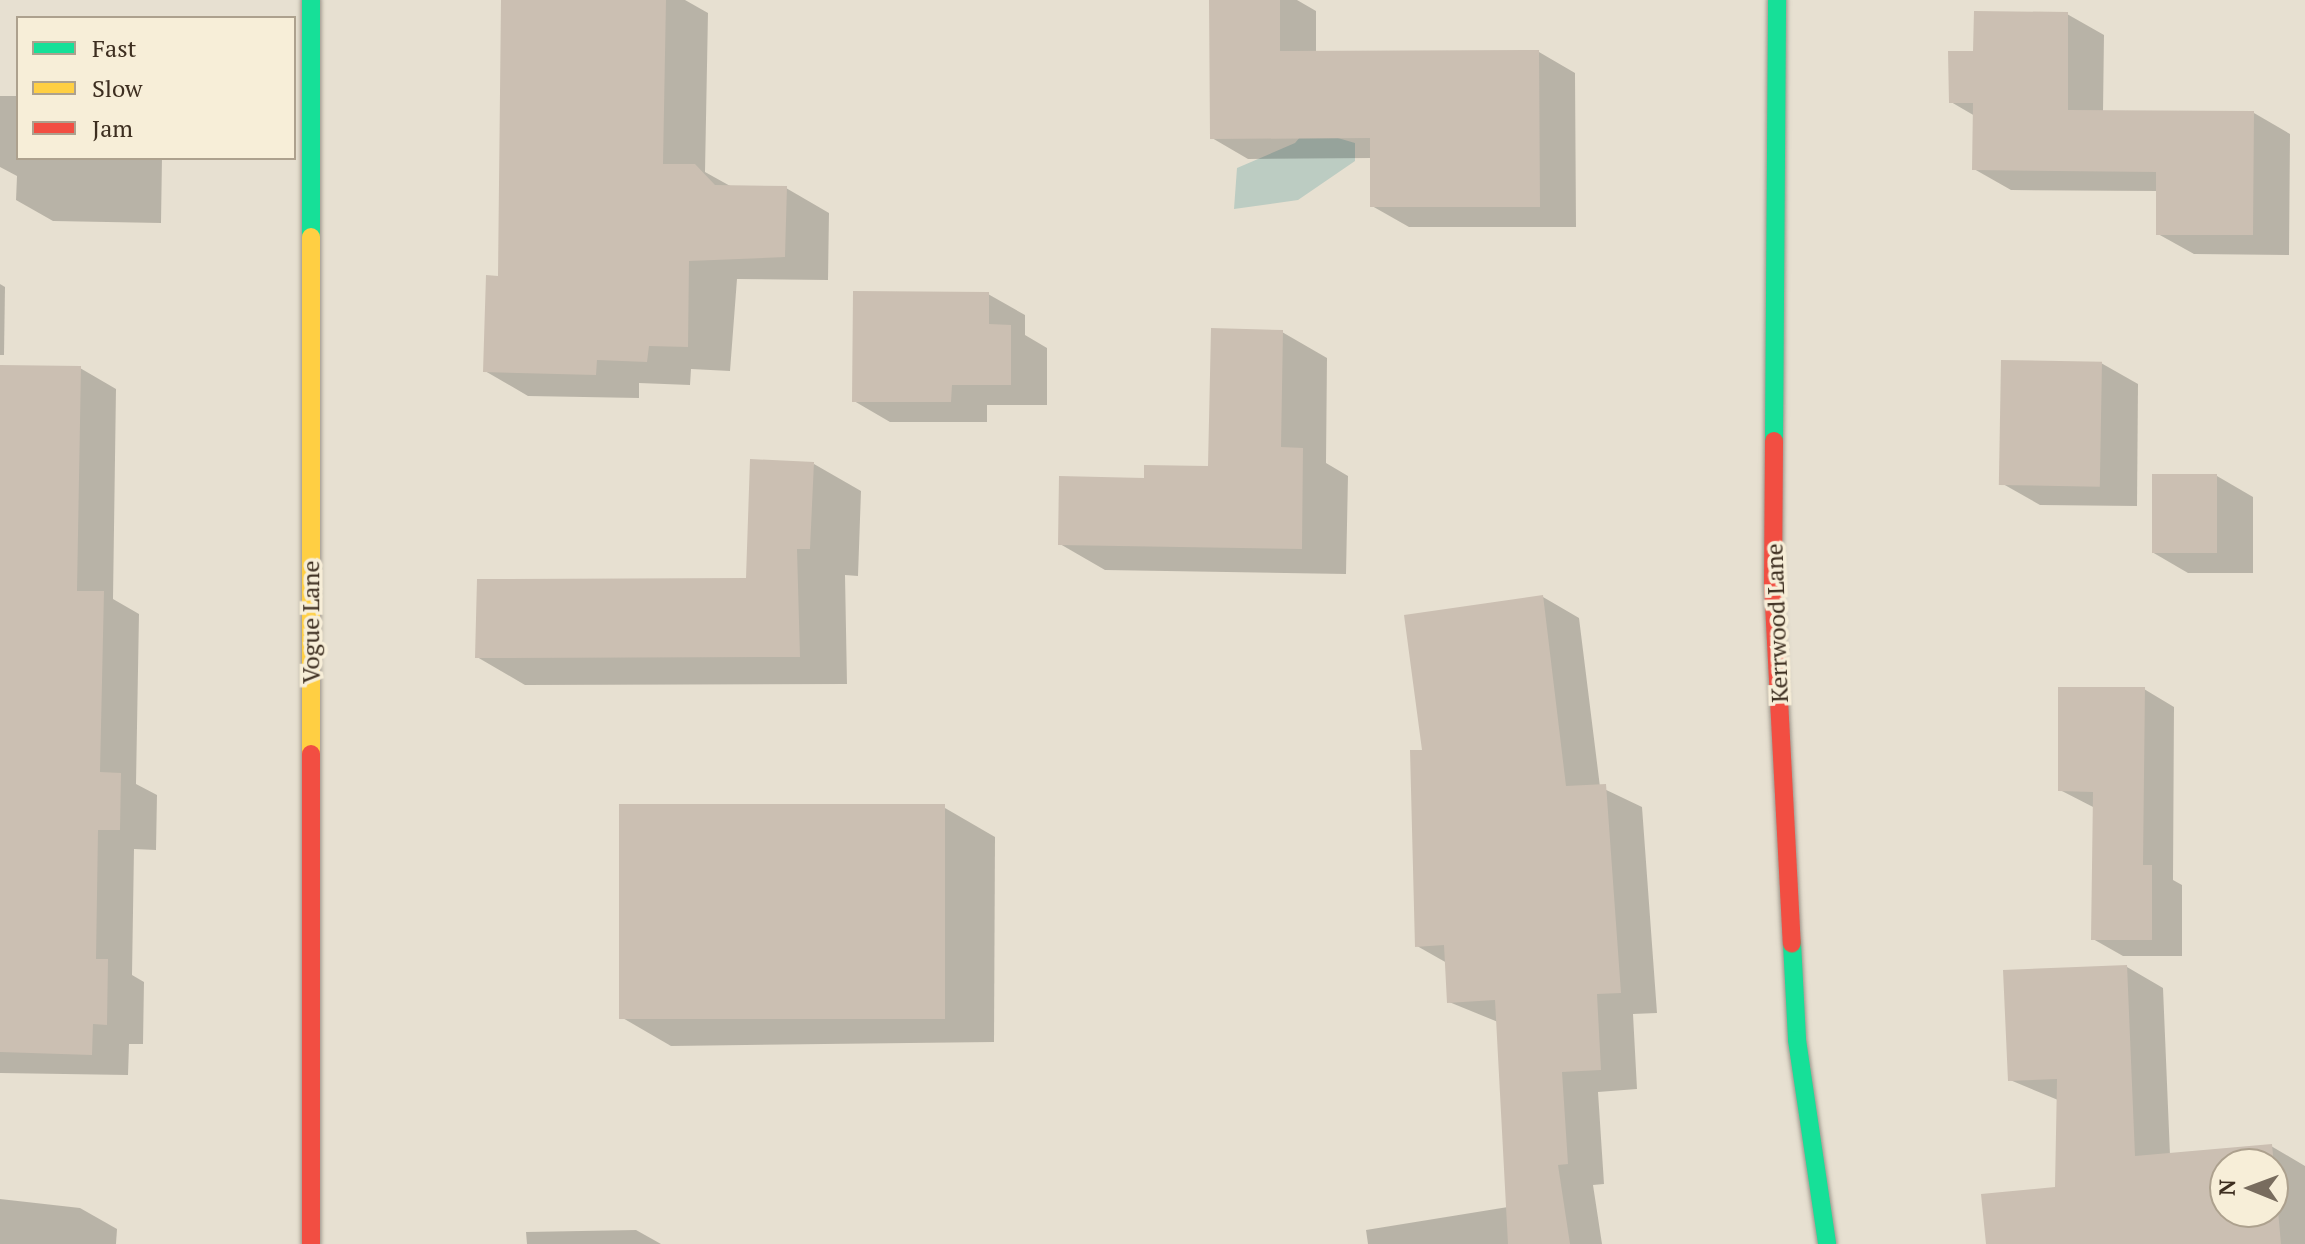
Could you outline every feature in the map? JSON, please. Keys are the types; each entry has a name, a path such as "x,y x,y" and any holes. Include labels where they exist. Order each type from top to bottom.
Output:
{"street":[{"name":"Vogue Lane","path":"311,0 311,1244"},
{"name":"Kerrwood Lane","path":"1777,0 1773,585 1797,1040 1827,1244"}],"shaded area":[{"path":"1307,129 1355,143 1355,161 1298,200 1234,209 1237,168 1295,143"}],"building":[{"path":"501,0 666,0 663,164 695,164 715,185 787,186 785,257 689,261 688,347 649,346 647,362 597,360 596,375 483,372 486,275 498,276"},
{"path":"1209,0 1280,0 1280,51 1539,50 1540,207 1370,207 1370,138 1210,139"},
{"path":"1974,11 2068,12 2068,110 2254,111 2253,235 2156,235 2156,172 1972,170 1973,103 1949,103 1948,51 1973,51"},
{"path":"853,291 989,292 989,324 1011,325 1011,385 952,385 951,402 852,402"},
{"path":"1211,328 1283,330 1281,447 1303,448 1302,549 1058,545 1059,476 1144,478 1144,465 1208,466"},
{"path":"2001,360 2102,362 2100,487 1999,485"},
{"path":"0,365 81,366 77,591 104,591 100,772 121,773 120,830 98,830 96,959 108,959 107,1025 93,1024 92,1055 0,1052"},
{"path":"750,459 814,462 810,549 797,549 800,657 475,658 477,579 746,578"},
{"path":"2152,474 2217,474 2217,553 2152,553"},
{"path":"1543,595 1566,786 1606,784 1621,993 1597,994 1601,1070 1562,1072 1568,1164 1558,1165 1570,1244 1508,1244 1495,1000 1447,1003 1444,945 1415,947 1410,750 1422,750 1404,615"},
{"path":"2058,687 2145,687 2143,865 2152,865 2152,940 2091,940 2093,792 2058,791"},
{"path":"619,804 945,804 945,1019 619,1019"},
{"path":"2127,965 2135,1156 2209,1150 2209,1228 2280,1228 2281,1244 1986,1244 1981,1194 2055,1187 2057,1079 2008,1081 2003,970"},
{"path":"2272,1144 2272,1148 2226,1148"}],"traffic: fast":[{"path":"311,0 311,237"},
{"path":"1774,441 1777,0"},
{"path":"1792,943 1797,1040 1827,1244"}],"traffic: slow":[{"path":"311,237 311,754"}],"traffic: jam":[{"path":"1774,441 1773,585 1792,943"},
{"path":"311,754 311,1244"}]}
